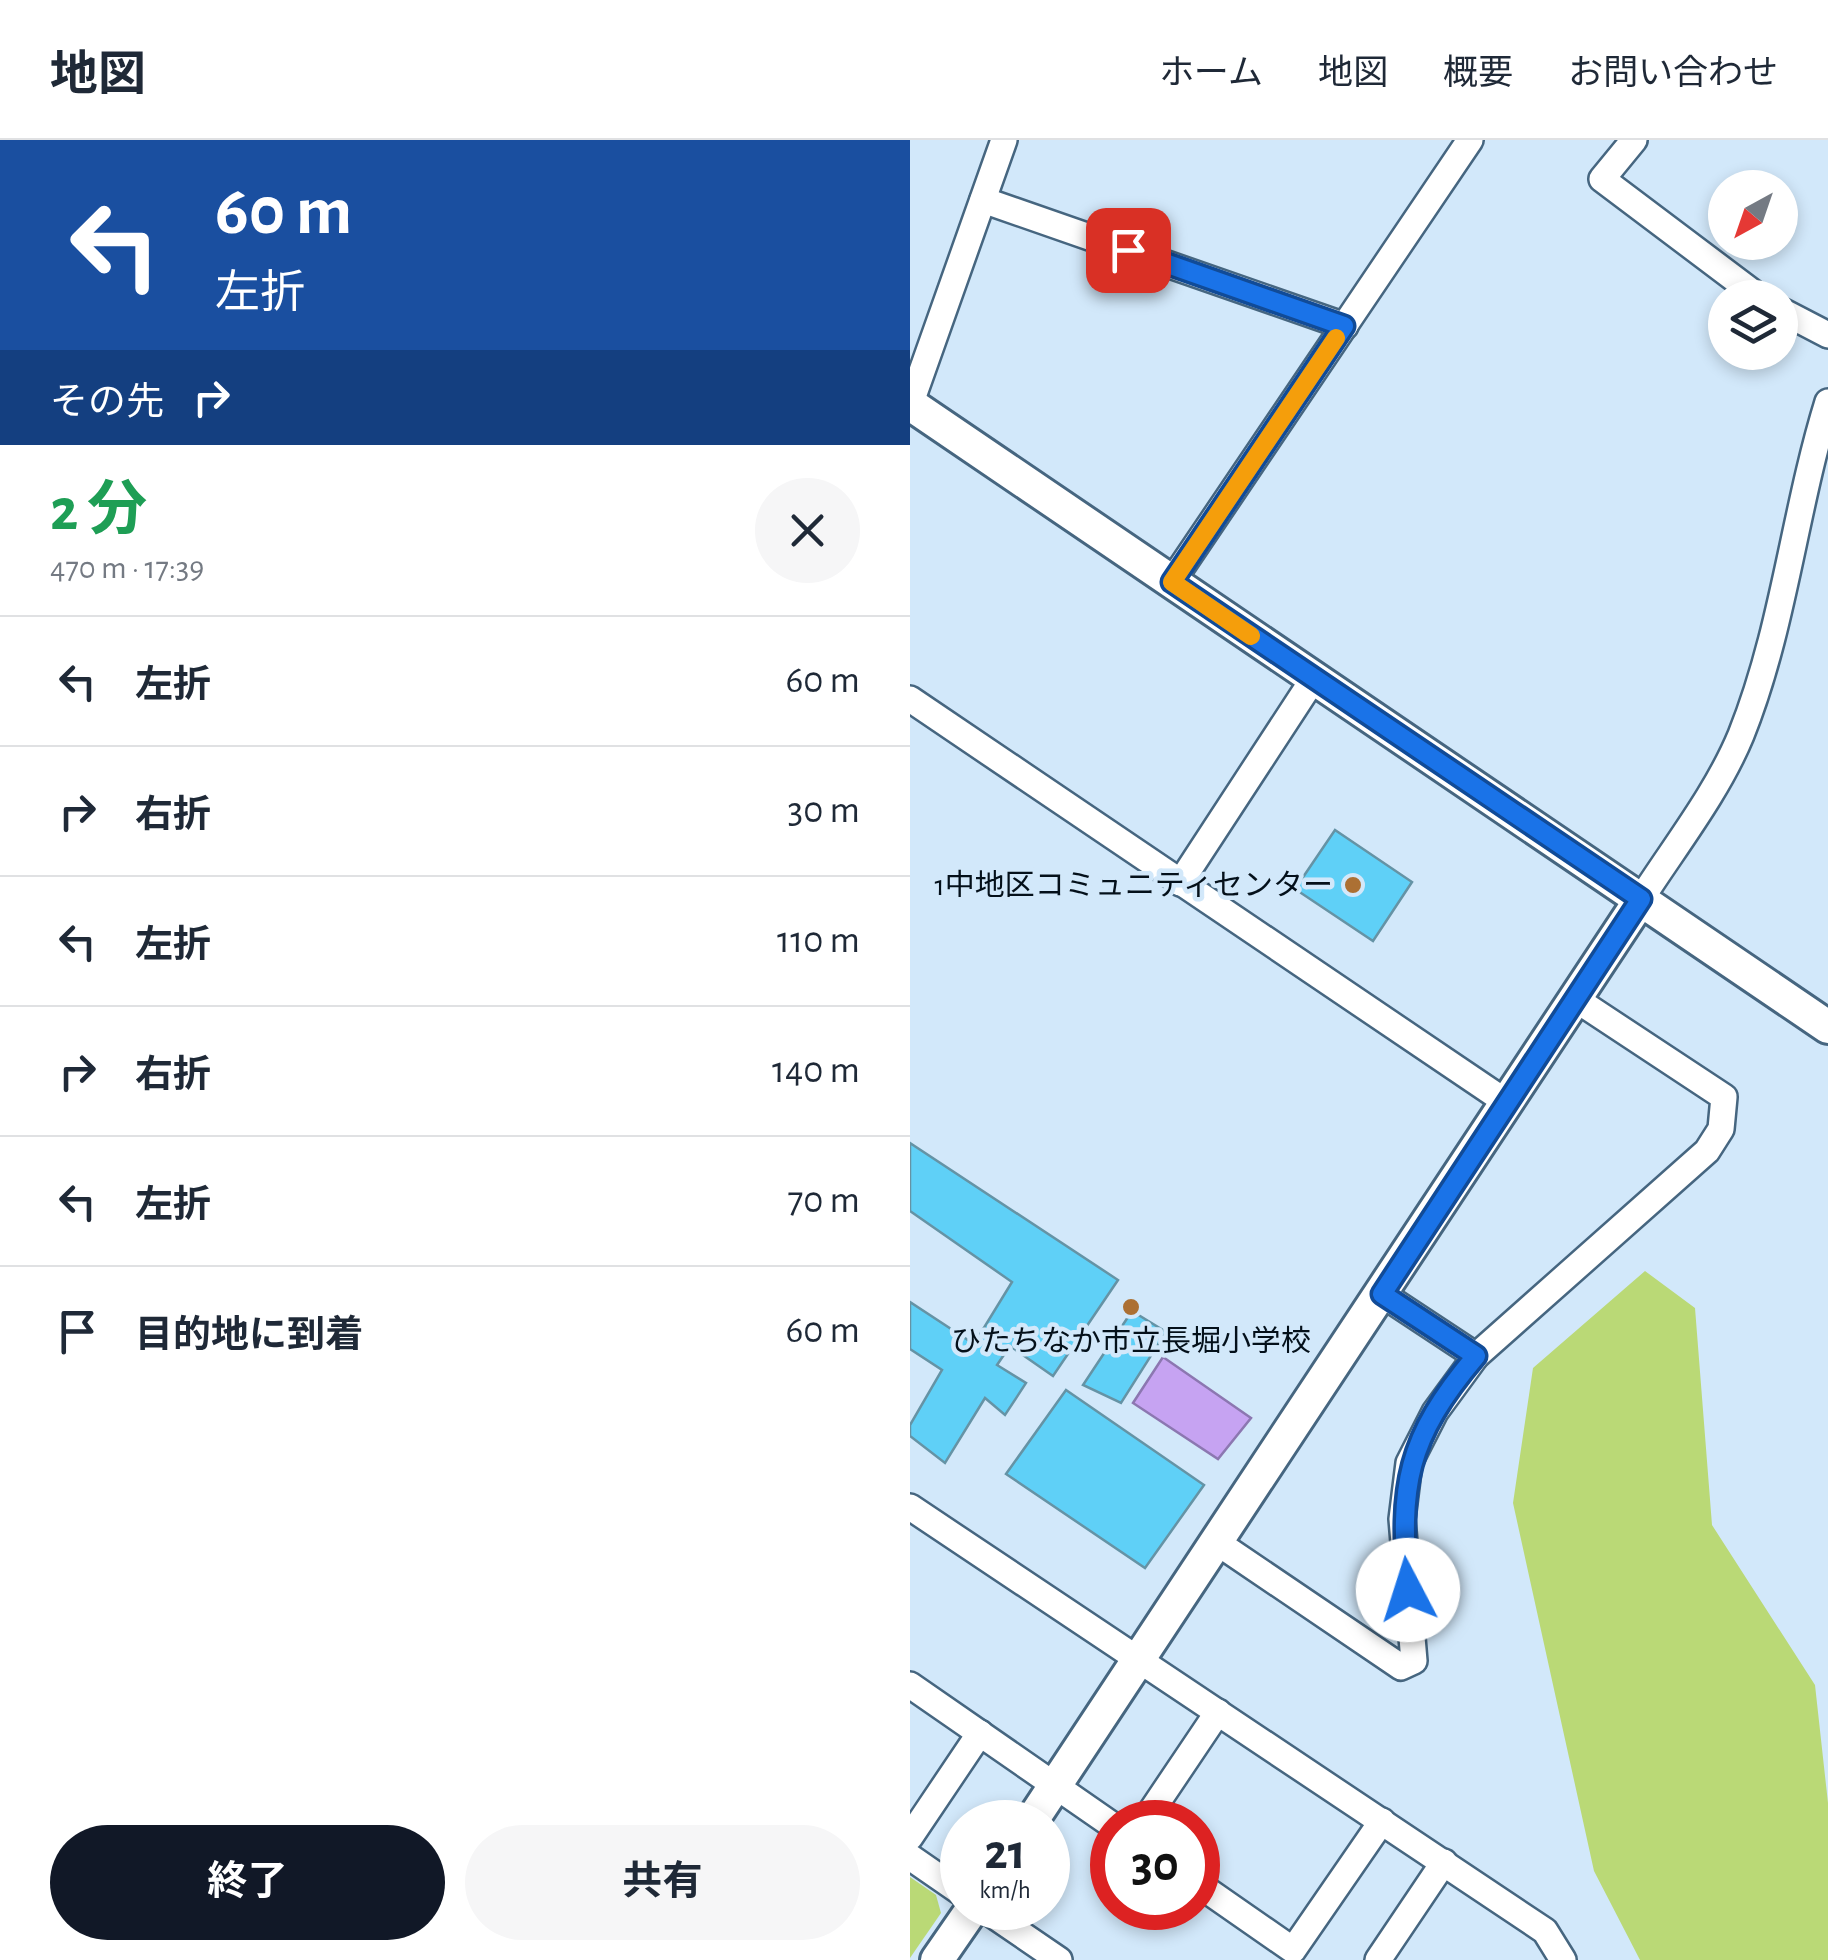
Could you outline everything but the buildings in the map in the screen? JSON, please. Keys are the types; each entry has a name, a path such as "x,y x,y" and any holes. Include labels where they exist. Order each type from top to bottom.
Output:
{"street":[{"path":"1004,140 910,404 1828,1026"},
{"path":"1172,582 1470,140"},
{"path":"1634,140 1602,180 1736,280"},
{"path":"983,200 1344,326"},
{"path":"1798,320 1828,336"},
{"path":"1046,1800 1577,1000 1740,736 1774,634 1812,454 1828,402"},
{"path":"1180,883 1314,678"},
{"path":"910,699 1509,1104"},
{"path":"1218,1543 1400,1667 1414,1662 1402,1519 1409,1464 1434,1412 1476,1356 1706,1151 1721,1129 1724,1097 1577,1000"},
{"path":"1382,1294 1476,1356"},
{"path":"910,1507 1545,1931 1563,1960"},
{"path":"910,1685 1090,1809"},
{"path":"1159,1800 1218,1712"},
{"path":"910,1836 980,1733"},
{"path":"1220,1899 1300,1955 1382,1821"},
{"path":"910,1857 940,1878"},
{"path":"1378,1960 1444,1862"},
{"path":"937,1960 957,1930"},
{"path":"1015,1930 1059,1960"}],"green space":[{"path":"1645,1271 1695,1308 1712,1525 1815,1685 1828,1803 1828,1960 1640,1960 1594,1871 1513,1503 1533,1368"},
{"path":"910,1877 936,1895 940,1914 910,1958"}],"shaded area":[{"path":"1163,1357 1251,1418 1218,1459 1133,1403"}],"slow traffic":[{"path":"1251,636 1172,582 1336,338"}],"place":[{"name":"1中地区コミュニティセンター","path":"1353,885"},
{"name":"ひたちなか市立長堀小学校","path":"1131,1307"}],"route":[{"path":"1128,250 1344,326 1172,582 1641,899 1382,1294 1476,1356 1434,1412 1409,1464 1402,1519 1408,1590"}]}
